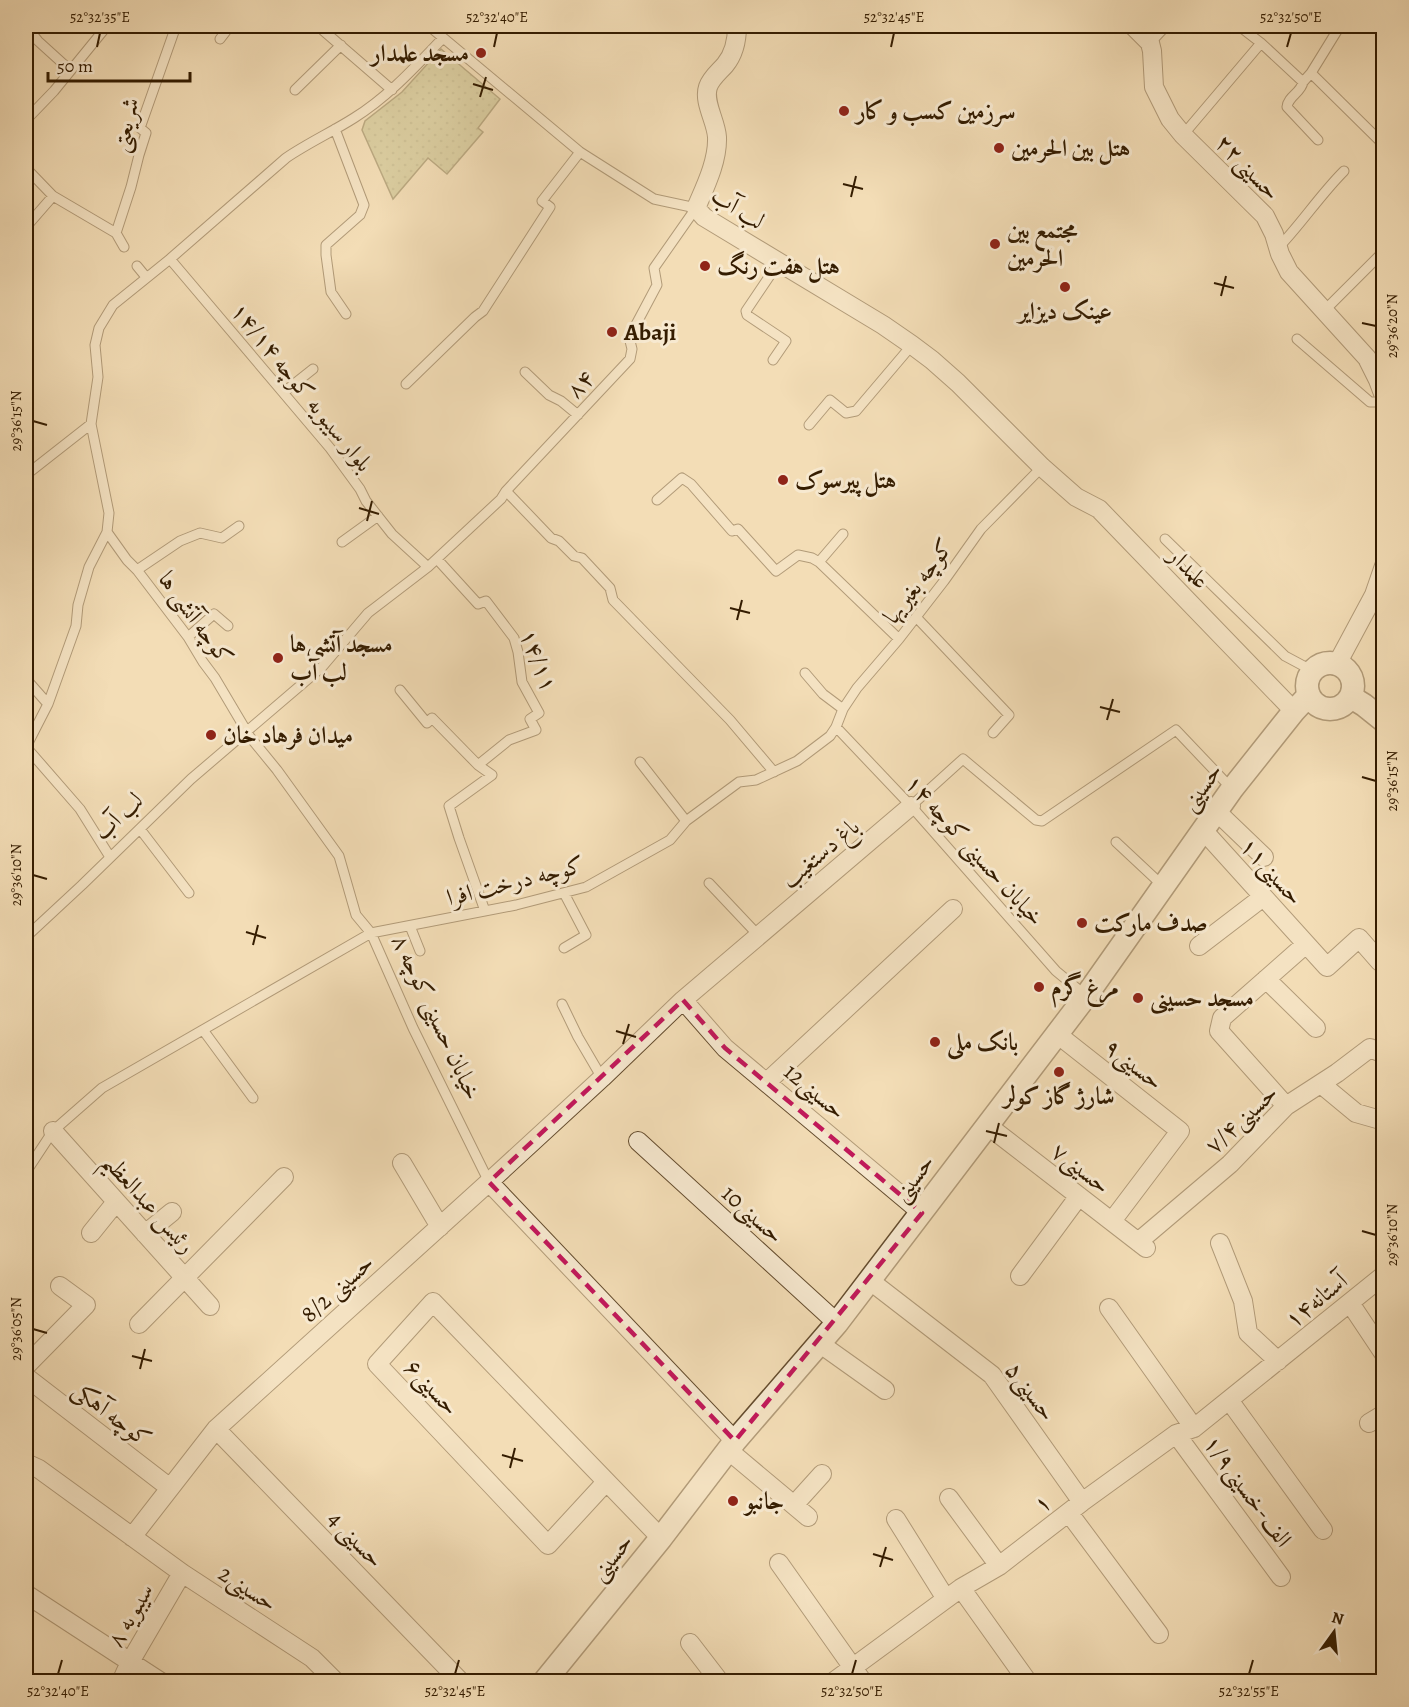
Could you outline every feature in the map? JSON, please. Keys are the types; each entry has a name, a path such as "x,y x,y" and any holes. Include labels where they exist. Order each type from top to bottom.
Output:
{"street":[{"path":"696,208 707,183 717,139 707,88 734,51 737,26"},
{"path":"1133,26 1150,43"},
{"name":"حسینی۲۲","path":"1150,43 1154,87 1170,120 1265,216 1289,272 1367,358 1383,396"},
{"name":"لب آب","path":"696,208 704,217 883,325 912,345 958,383 1042,467"},
{"name":"علمدار","path":"1042,467 1081,501 1099,509 1301,703"},
{"path":"1337,664 1374,595 1383,566"},
{"path":"1337,664 1350,673 1353,689 1347,703 1340,707 1326,709 1313,701 1301,703 1308,678 1320,665 1337,664"},
{"path":"1351,697 1365,705 1383,721"},
{"name":"حسینی","path":"544,1682 661,1538 732,1445 837,1323 1086,996 1232,789 1301,703"},
{"name":"باغ دستغیب","path":"602,1078 683,1000 911,806"},
{"path":"1216,811 1264,857"},
{"name":"حسینی۱۱","path":"1203,830 1327,967 1359,938 1380,962"},
{"path":"1199,946 1263,897"},
{"path":"767,1082 953,909"},
{"path":"1286,1106 1219,1030 1222,1018 1306,944"},
{"path":"1266,979 1316,1028"},
{"name":"حسینی12","path":"683,1000 725,1048 922,1213"},
{"name":"حسینی۹","path":"1057,1034 1180,1131 1112,1221"},
{"name":"حسینی۷/۴","path":"1142,1245 1230,1164 1286,1106 1337,1073 1370,1048 1383,1054"},
{"name":"8/2 حسینی","path":"216,1429 602,1078"},
{"path":"1321,1084 1356,1113 1383,1121"},
{"name":"حسینی۷","path":"987,1125 1142,1245"},
{"name":"رئیس عبدالعظیم","path":"53,1131 210,1306"},
{"name":"حسینی10","path":"638,1141 837,1323"},
{"path":"402,1163 440,1227"},
{"path":"139,1324 284,1177"},
{"name":"خیابان حسینی کوچه ۸","path":"489,1182 732,1445 801,1511 822,1474"},
{"path":"1020,1276 1079,1196"},
{"path":"91,1233 116,1202"},
{"path":"145,1234 172,1212"},
{"path":"1220,1243 1243,1301 1248,1333 1278,1361"},
{"name":"آستانه۱۴","path":"1278,1361 1383,1275"},
{"name":"حسینی۵","path":"869,1280 992,1375 1159,1634"},
{"path":"26,1366 86,1305 60,1286"},
{"name":"حسینی۶","path":"606,1482 548,1545 377,1364 433,1302 661,1538"},
{"path":"1350,1303 1383,1354"},
{"path":"1109,1308 1194,1428"},
{"path":"819,1343 885,1390"},
{"name":"۱","path":"832,1682 954,1594 999,1566 1176,1434 1194,1428 1278,1361"},
{"name":"کوچه آهکی","path":"26,1377 170,1488"},
{"path":"1229,1400 1323,1530"},
{"path":"132,1537 216,1429"},
{"name":"حسینی 4","path":"216,1429 461,1682"},
{"name":"الف-خسینی۱/۹","path":"1176,1434 1281,1577"},
{"name":"حسینی2","path":"26,1463 39,1469 182,1573 312,1658 336,1682"},
{"path":"949,1497 999,1566"},
{"path":"896,1520 1028,1682"},
{"path":"779,1563 863,1682"},
{"name":"سیبویه ۸","path":"121,1682 130,1662 182,1573"},
{"path":"26,1594 160,1682"},
{"path":"690,1643 720,1682"}],"lane":[{"path":"26,26 38,42 70,70"},
{"path":"26,120 54,91 107,26"},
{"name":"شریعتی","path":"116,233 146,134 140,128 176,26"},
{"path":"220,39 230,26"},
{"path":"318,26 392,90"},
{"name":"لب آب","path":"429,26 580,152 654,199 696,208"},
{"path":"1150,43 1166,26"},
{"path":"1239,26 1303,82"},
{"path":"1317,140 1287,107 1287,102 1302,87 1340,26"},
{"path":"110,857 80,809 26,747 48,704 76,626 78,605 89,567 107,532 109,513 91,424 98,377 95,345 99,328 113,305 170,259 286,158 306,144 355,118 392,90 443,38"},
{"path":"1183,135 1261,43"},
{"path":"295,90 340,45"},
{"path":"1311,73 1383,145"},
{"path":"335,129 364,205 360,215 326,245 331,292 346,314"},
{"path":"406,384 483,311 550,207 542,201 580,152"},
{"path":"26,168 53,196 116,233 124,247"},
{"path":"1278,248 1327,187 1344,171"},
{"path":"26,227 53,196"},
{"name":"۸۴","path":"428,567 501,499 630,359 632,332 657,285 654,268 696,208"},
{"path":"1324,310 1382,253"},
{"name":"بلوار سیبویه کوچه ۱۴/۱۴","path":"170,259 330,448 392,534 428,567"},
{"path":"773,360 786,341 747,315 746,311 779,262"},
{"path":"137,266 146,277"},
{"path":"1297,339 1371,402 1383,402"},
{"path":"809,425 830,400 846,413 856,411 912,345"},
{"path":"284,392 313,369"},
{"path":"525,372 549,395 561,401 578,415"},
{"path":"26,475 91,424"},
{"name":"کوچه بغیریها","path":"836,727 843,709 857,688 899,639 981,529 1042,467"},
{"path":"657,500 682,478 691,484 732,531 738,528 776,571 798,555 812,558 819,562 899,639"},
{"path":"506,491 551,538 559,541 574,556 582,558 610,588 613,600 730,720 774,772"},
{"path":"342,542 378,516"},
{"path":"137,570 180,541 200,533 222,538 239,526"},
{"name":"کوچه آتشی ها","path":"107,532 188,637 246,732 278,770 339,856 356,915 371,933"},
{"path":"819,562 843,534"},
{"path":"1166,539 1285,656 1313,671"},
{"name":"۱۴/۱۱","path":"437,559 478,604 486,601 514,638 522,682 539,713 530,719 536,730 509,740 478,765"},
{"name":"لب آب","path":"26,937 191,779 322,667 368,614 428,567"},
{"path":"188,637 214,614 228,626"},
{"path":"916,617 1009,715 993,733"},
{"path":"805,673 824,694 843,709"},
{"path":"26,679 48,704"},
{"path":"400,690 427,723 432,718 478,765 492,775 449,806 486,911"},
{"name":"کوچه درخت افرا","path":"371,933 486,911 586,887 670,840 686,821 739,782 756,780 797,761 830,736 836,727"},
{"name":"خیابان حسینی کوچه ۱۴","path":"836,727 911,806 1056,971 1086,996"},
{"path":"911,806 963,759 1036,820 1042,821 1176,730 1232,789"},
{"path":"640,762 686,821"},
{"path":"140,830 189,893"},
{"path":"1116,842 1163,886"},
{"path":"709,883 759,936"},
{"path":"564,893 586,935 564,948"},
{"path":"410,926 420,951"},
{"name":"خیابان حسینی کوچه ۸","path":"26,1171 53,1131 102,1088 371,933 413,1028 489,1182"},
{"path":"562,1004 602,1078"},
{"path":"202,1030 254,1098"}],"highlighted area":[{"path":"683,1000 725,1048 922,1213 735,1441 489,1182"}],"shaded area":[{"path":"441,49 500,99 478,128 483,132 447,174 428,158 393,199 362,130 365,121 402,92"}],"place":[{"name":"مسجد علمدار","path":"481,53"},
{"name":"سرزمین کسب و کار","path":"844,111"},
{"name":"هتل بین‌ الحرمین","path":"999,148"},
{"name":"مجتمع بین الحرمین","path":"995,244"},
{"name":"هتل هفت رنگ","path":"705,266"},
{"name":"عینک دیزایر","path":"1065,287"},
{"name":"Abaji","path":"612,332"},
{"name":"هتل پیرسوک","path":"783,480"},
{"name":"مسجد آتشی‌ها لب آب","path":"278,658"},
{"name":"میدان فرهاد خان","path":"211,735"},
{"name":"صدف مارکت","path":"1082,923"},
{"name":"مرغ گرم","path":"1039,987"},
{"name":"مسجد حسینی","path":"1138,998"},
{"name":"بانک ملی","path":"935,1042"},
{"name":"شارژ گاز کولر","path":"1059,1072"},
{"name":"جانبو","path":"733,1501"}]}
